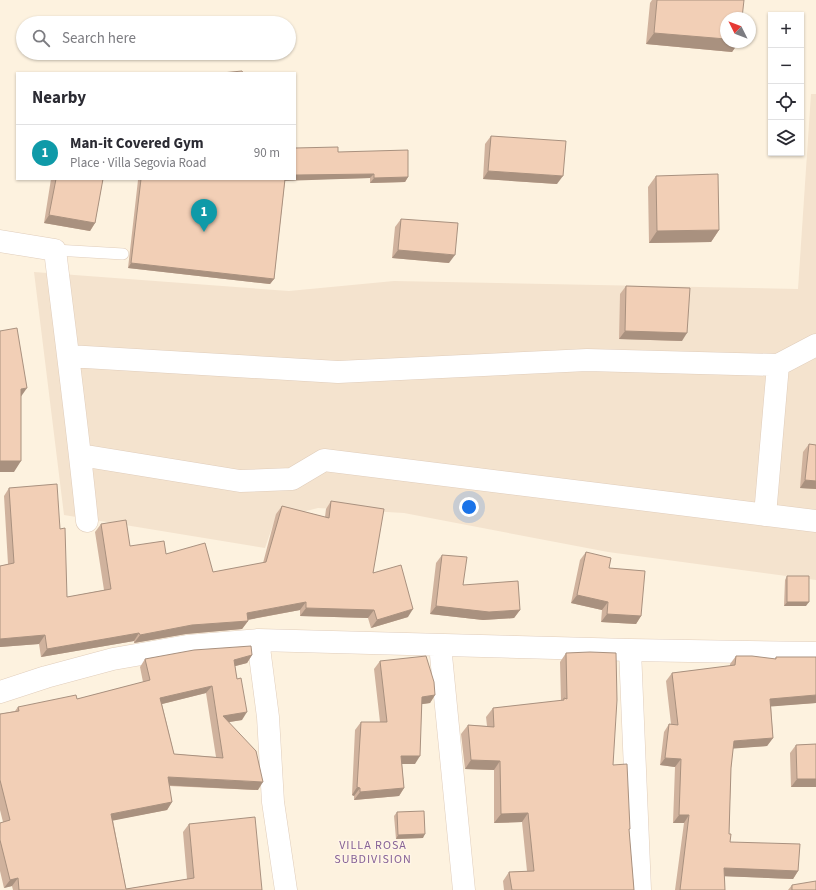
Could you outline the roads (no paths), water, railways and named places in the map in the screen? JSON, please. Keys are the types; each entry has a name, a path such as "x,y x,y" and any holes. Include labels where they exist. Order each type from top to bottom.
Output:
{"street":[{"path":"0,241 55,250 87,521"},
{"path":"68,356 338,372 587,360 778,365 816,345"},
{"path":"765,515 778,365"},
{"path":"80,454 240,481 292,479 324,460 816,521"},
{"path":"258,640 268,717 273,802 286,890"},
{"path":"0,692 46,677 113,659 186,646 258,640 630,650 816,653"},
{"path":"440,645 464,890"},
{"path":"630,650 640,890"}],"lane":[{"path":"55,250 123,254"}],"place":[{"name":"Man-it Covered Gym","path":"204,232"}],"district":[{"name":"VILLA ROSA SUBDIVISION","path":"373,852"}]}
